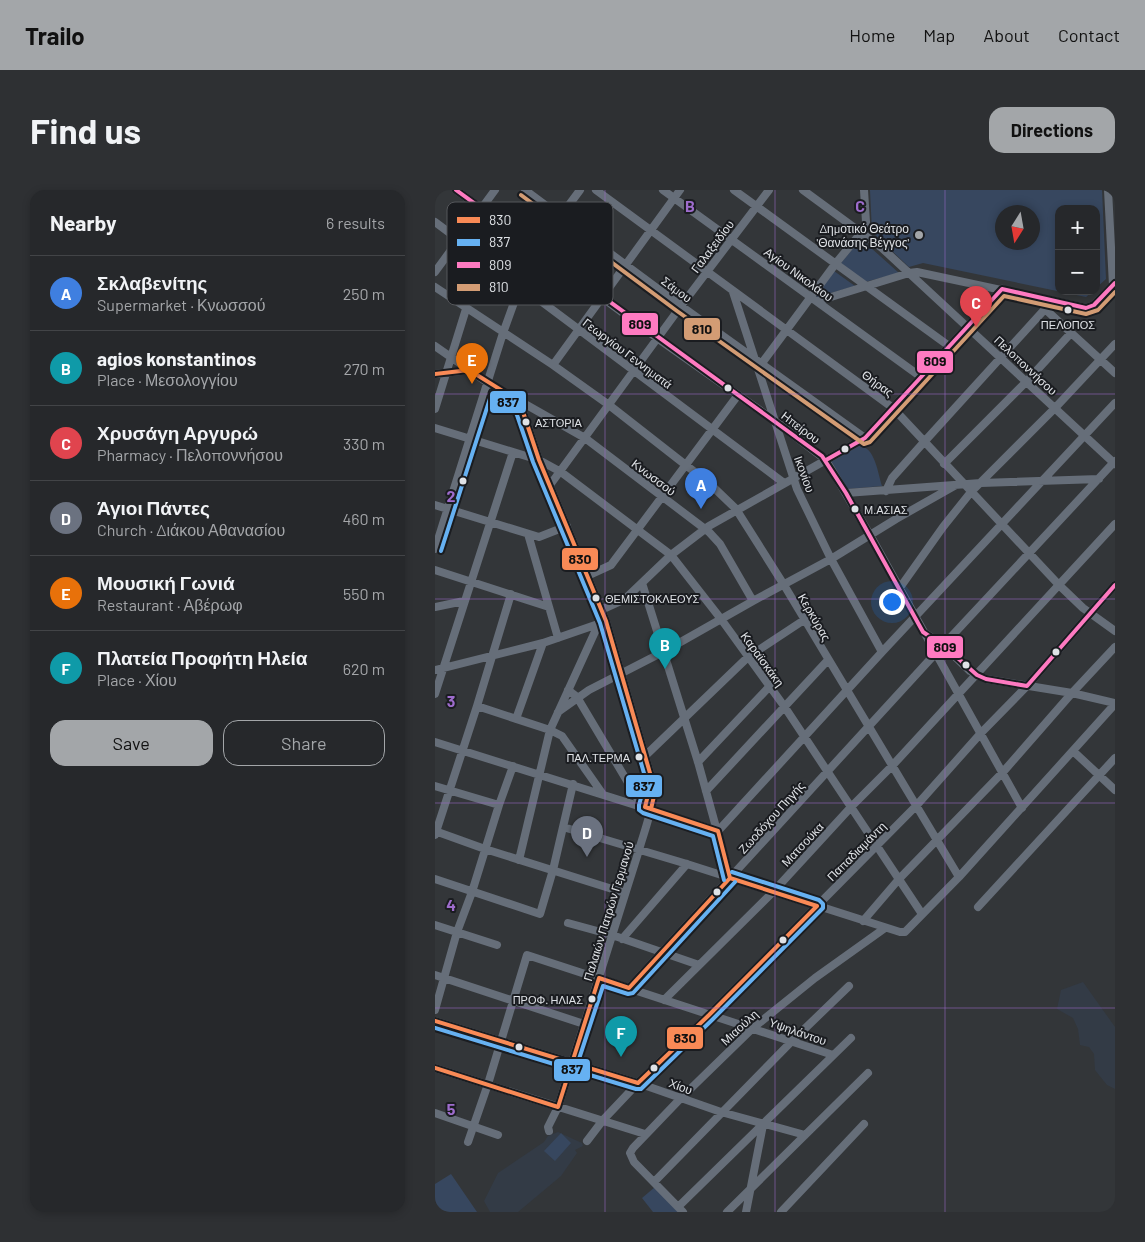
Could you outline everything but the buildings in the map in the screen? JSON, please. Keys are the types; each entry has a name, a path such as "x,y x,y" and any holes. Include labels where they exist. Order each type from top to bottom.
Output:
{"street":[{"name":"Ηπείρου","path":"456,190 473,202"},
{"path":"486,202 495,190"},
{"name":"Σάμου","path":"525,190 542,202"},
{"path":"571,202 580,190"},
{"name":"Θήρας","path":"596,190 612,202"},
{"name":"Αγίου Νικολάου","path":"663,190 921,377"},
{"path":"613,282 680,190"},
{"path":"734,190 949,346"},
{"name":"Γαλαξειδίου","path":"550,485 657,338 769,190"},
{"name":"Πελοποννήσου","path":"803,190 862,232 909,273 1114,463"},
{"path":"762,363 786,330 814,299 836,263 862,232 866,222 864,190"},
{"path":"814,299 909,273 926,272 1086,308 1094,304 1114,284 1108,190"},
{"name":"Θήρας","path":"613,203 893,408 944,464 960,485 971,492 1059,585 1083,608 1115,631"},
{"name":"Γεωργίου Γεννηματά","path":"435,222 447,230"},
{"name":"Σάμου","path":"613,254 681,306 865,438"},
{"path":"435,272 447,256"},
{"name":"Κερκύρας","path":"435,287 447,296"},
{"path":"601,610 625,599 671,555 704,529 865,438 1002,289"},
{"name":"Ικονίου","path":"733,292 797,489 831,559 882,652"},
{"path":"886,491 892,478 1045,309 1047,299"},
{"name":"Ηπείρου","path":"613,304 657,338 775,421 826,460 923,632 944,646 977,675 986,679 1072,694 1115,704"},
{"name":"Κερκύρας","path":"460,305 553,365 609,405 711,484 737,509 959,877"},
{"path":"435,549 513,305"},
{"name":"Γεωργίου Γεννηματά","path":"545,305 784,483"},
{"path":"553,365 597,305"},
{"path":"435,409 466,309"},
{"path":"1045,309 1115,373"},
{"path":"944,464 1027,381 1071,333"},
{"path":"899,588 971,492 1055,408 1115,344"},
{"name":"Κνωσσού","path":"435,346 489,383 585,438 715,537 753,601"},
{"path":"435,374 469,370"},
{"path":"587,576 611,565 738,395"},
{"name":"Παλαιών Πατρών Γερμανού","path":"514,398 523,412 539,460 601,610 602,622 622,674 652,780 654,796 646,808 639,850 558,1107 548,1127 549,1131"},
{"path":"718,832 846,690 1115,403"},
{"name":"Καραϊσκάκη","path":"435,428 539,460 561,472 671,555 721,619 784,706 922,914"},
{"path":"435,694 439,670 464,602 513,452"},
{"path":"1028,553 1114,463"},
{"path":"846,493 981,483 1099,479"},
{"path":"558,712 577,697 663,652 960,485"},
{"path":"435,505 539,537 567,526"},
{"name":"Ματσούκα","path":"664,1000 773,892 851,806 892,766 977,675 1115,524"},
{"path":"528,534 558,638"},
{"name":"Ζωοδόχου Πηγής","path":"629,988 1028,553"},
{"path":"435,570 549,607"},
{"path":"642,582 698,762 730,878"},
{"name":"Παπαδιαμάντη","path":"587,1141 603,1120 638,1083 916,806 981,733 1027,686 1115,585"},
{"name":"Παπαδιαμάντη","path":"1091,613 1103,605 1115,592"},
{"path":"511,594 463,751 435,832 625,893"},
{"path":"435,607 464,602"},
{"path":"645,756 748,657 804,620"},
{"path":"439,670 543,643 602,622"},
{"path":"519,860 550,730 602,622"},
{"path":"923,632 1022,808"},
{"path":"516,719 543,643"},
{"path":"863,921 899,879 1003,772 1115,647"},
{"path":"706,791 828,660"},
{"path":"698,762 769,687"},
{"path":"568,690 577,697 646,808"},
{"path":"563,827 687,864 885,928 905,932 959,877 1115,704"},
{"path":"477,706 550,730 565,739 602,793"},
{"path":"435,742 540,776 602,793 718,832"},
{"path":"1073,752 1115,790"},
{"path":"978,907 1115,758"},
{"path":"435,1010 457,932 513,766"},
{"path":"435,880 540,914 553,870 573,784"},
{"path":"435,786 499,805"},
{"path":"623,939 687,864"},
{"path":"568,923 612,935 699,965"},
{"path":"435,925 497,945"},
{"name":"Μιαούλη","path":"653,1182 634,1162 630,1153 645,1134 753,1028 815,978 885,928"},
{"name":"Υψηλάντου","path":"513,1000 527,955 833,1055"},
{"path":"435,975 584,1024"},
{"path":"849,986 653,1182 680,1209 851,1038"},
{"path":"468,1142 513,1000"},
{"name":"Χίου","path":"435,1021 638,1083 763,1125 805,1135"},
{"path":"435,1068 645,1134"},
{"path":"727,1212 868,1073"},
{"path":"435,1113 498,1135"},
{"path":"781,1212 864,1124"},
{"path":"746,1212 763,1125"}],"shaded area":[{"path":"870,190 1102,190 1106,279 1100,284 1100,205 1055,205 1055,291 923,263 909,267 872,232"},
{"path":"861,239 899,273 865,282 841,263"},
{"path":"834,271 855,286 817,297 816,296"},
{"path":"859,446 864,447 872,455 882,486 847,489 831,461"},
{"path":"1083,982 1115,1027 1115,1089 1107,1085 1095,1070 1094,1054 1089,1047 1080,1045 1078,1029 1073,1018 1057,1009 1061,990"},
{"path":"558,1132 582,1143 583,1146 575,1150 577,1153 561,1176 518,1212 490,1212 484,1201 498,1173 544,1142 548,1136"},
{"path":"561,1133 571,1143 555,1161 544,1151"},
{"path":"451,1174 477,1212 435,1212 435,1184"},
{"path":"655,1187 678,1212 653,1212 642,1198"}],"transit line":[{"name":"809","path":"456,190 473,202"},
{"name":"810","path":"521,195 530,202"},
{"name":"810","path":"613,263 864,444 870,442 1004,296 1086,314 1098,310 1115,292"},
{"name":"809","path":"826,460 865,438 1002,289 1086,308 1094,305 1115,283"},
{"name":"809","path":"613,304 822,456 846,493 923,632 944,646 977,675 986,679 1027,686 1115,585"},
{"name":"830","path":"435,374 469,370 514,398 523,412 539,460 606,621 652,780 654,796 651,809"},
{"name":"837","path":"441,551 492,392 510,403 517,415 533,462 600,623 646,780 639,810 643,813 713,836 724,880"},
{"name":"830","path":"647,799 645,807 718,831 730,878"},
{"name":"837","path":"435,1028 641,1089 823,908 823,904 819,900 732,872"},
{"name":"830","path":"435,1021 638,1083 709,1015 817,906 730,878"},
{"name":"830","path":"435,1068 558,1107 599,978 629,988 730,878"},
{"name":"837","path":"577,1065 603,986 628,994 633,993 735,882"}],"place":[{"name":"Δημοτικό Θεάτρο 'Θανάσης Βέγγος'","path":"919,235"},
{"name":"ΠΕΛΟΠΟΣ","path":"1068,310"},
{"name":"Χρυσάγη Αργυρώ","path":"976,327"},
{"name":"Μουσική Γωνιά","path":"472,384"},
{"name":"ΑΣΤΟΡΙΑ","path":"526,422"},
{"name":"Σκλαβενίτης","path":"701,509"},
{"name":"Μ.ΑΣΙΑΣ","path":"855,509"},
{"name":"ΘΕΜΙΣΤΟΚΛΕΟΥΣ","path":"596,598"},
{"name":"agios konstantinos","path":"665,669"},
{"name":"ΠΑΛ.ΤΕΡΜΑ","path":"639,757"},
{"name":"Άγιοι Πάντες","path":"587,857"},
{"name":"ΠΡΟΦ. ΗΛΙΑΣ","path":"592,999"},
{"name":"Πλατεία Προφήτη Ηλεία","path":"621,1057"}]}
